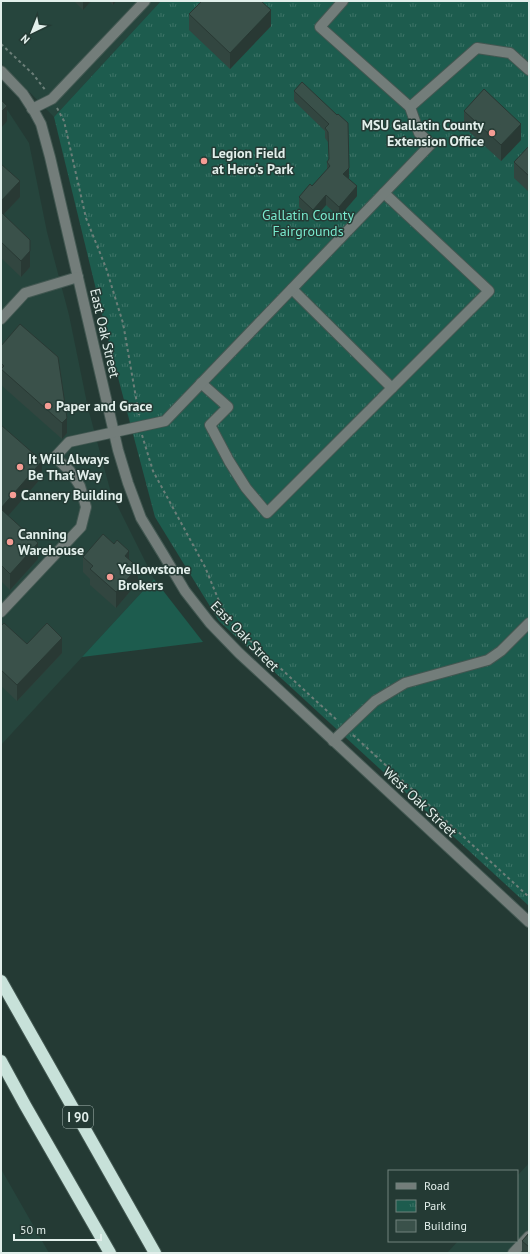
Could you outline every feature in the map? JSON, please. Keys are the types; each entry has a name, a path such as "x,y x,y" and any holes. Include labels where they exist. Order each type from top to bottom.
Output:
{"highway":[{"name":"I 90","path":"1,981 155,1253"},
{"path":"1,1061 110,1253"}],"street":[{"path":"32,109 52,98 146,1"},
{"path":"1,612 81,527 86,507 80,486 70,471 55,457 69,442 165,421 431,144 419,133 410,107 320,27 343,1"},
{"path":"410,107 477,48 510,53 529,70"},
{"name":"East Oak Street","path":"1,71 23,94 40,124 50,157 114,431 128,483 142,518 185,591 210,623 238,653 291,703"},
{"path":"202,383 228,408 210,425 228,461 246,488 267,512 489,292 384,193"},
{"path":"1,319 25,293 78,277"},
{"path":"292,289 392,388"},
{"path":"333,741 375,701 405,683 488,660 501,651 529,623"},
{"name":"West Oak Street","path":"291,703 529,922"},
{"path":"513,1253 529,1236"}],"path":[{"path":"1,44 33,74 52,98 64,121 86,218 106,268 123,323 139,415 139,426 153,470 205,567 219,601 232,624 529,897"}],"shaded area":[{"path":"1,1 161,1 54,117 1,63"},
{"path":"1,102 29,143 47,232 69,315 88,408 111,493 154,579 1,745"},
{"path":"529,1163 529,1253 447,1253 457,1242 518,1242 518,1175"},
{"path":"1,1169 49,1253 1,1253"}],"green space":[{"name":"Gallatin County Fairgrounds","path":"161,1 529,1 529,906 219,621 155,517 111,351 54,117"},
{"path":"154,579 203,642 82,657"}],"building":[{"path":"202,1 261,1 271,10 230,53 189,14"},
{"path":"302,82 337,115 338,114 348,123 349,168 343,174 357,186 339,207 326,195 313,210 299,197 310,184 312,186 330,166 327,162 329,159 328,132 325,128 329,124 294,91"},
{"path":"484,89 521,124 501,145 464,111"},
{"path":"1,100 7,106 1,112"},
{"path":"529,146 529,176 514,162"},
{"path":"1,164 20,181 1,201"},
{"path":"1,212 30,240 30,251 21,261 1,242"},
{"path":"20,324 58,357 67,418 62,423 1,369 4,366 1,363 1,346"},
{"name":"Cannery Building","path":"1,425 42,461 1,508"},
{"path":"1,509 38,543 10,574 1,565"},
{"path":"103,534 114,544 117,540 129,551 125,556 138,567 116,592 90,569 93,566 83,557"},
{"path":"4,623 27,644 47,623 62,638 17,685 1,670 1,626"},
{"path":"529,1233 529,1247 522,1241"}],"place":[{"name":"MSU Gallatin County Extension Office","path":"492,133"},
{"name":"Legion Field at Hero's Park","path":"204,161"},
{"name":"Paper and Grace","path":"48,406"},
{"name":"It Will Always Be That Way","path":"20,467"},
{"name":"Cannery Building","path":"13,495"},
{"name":"Canning Warehouse","path":"10,542"},
{"name":"Yellowstone Brokers","path":"110,577"}]}
